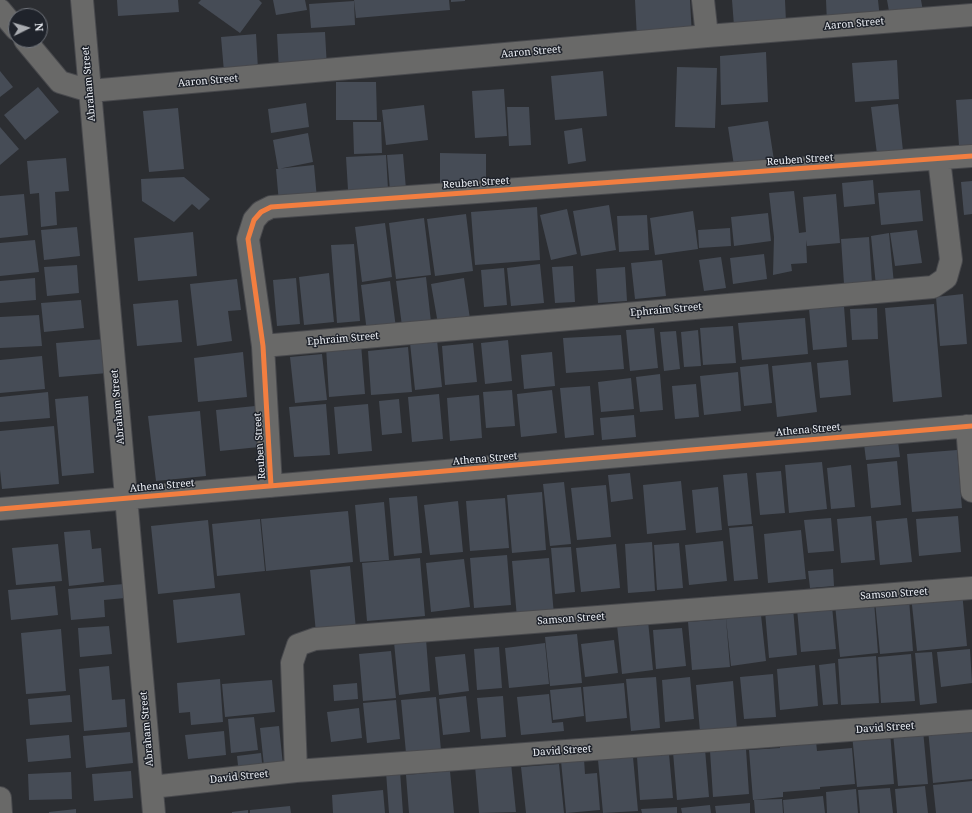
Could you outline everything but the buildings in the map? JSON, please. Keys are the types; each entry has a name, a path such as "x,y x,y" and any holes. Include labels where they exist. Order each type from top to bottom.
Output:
{"street":[{"name":"Abraham Street","path":"82,0 154,813"},
{"path":"703,0 707,36"},
{"path":"0,10 8,20"},
{"name":"Aaron Street","path":"90,92 707,36 972,15"},
{"path":"32,48 60,82 90,92"},
{"name":"Reuben Street","path":"272,486 263,346 248,239 254,220 261,212 271,207 972,156"},
{"name":"Ephraim Street","path":"263,346 933,287 946,278 951,260 939,159"},
{"path":"969,426 972,491"},
{"name":"Athena Street","path":"0,509 969,426"},
{"name":"Samson Street","path":"296,771 292,662 298,645 315,638 972,588"},
{"name":"David Street","path":"152,787 296,771 972,721"},
{"path":"0,798 1,813"}],"cycle path":[{"path":"271,486 263,346 248,239 254,220 261,212 271,207 972,156"},
{"path":"0,509 972,426"}]}
